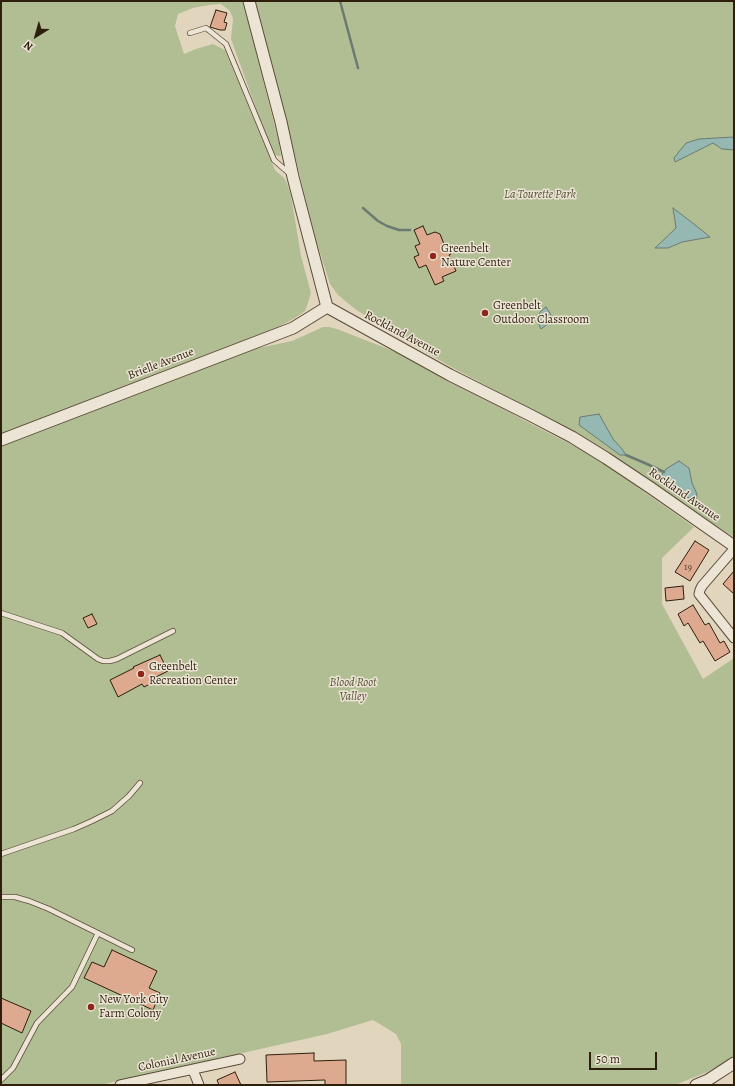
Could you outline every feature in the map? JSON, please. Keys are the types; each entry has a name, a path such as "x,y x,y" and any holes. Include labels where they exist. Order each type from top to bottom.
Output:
{"street":[{"path":"248,1 279,115 293,177 327,307"},
{"name":"Brielle Avenue","path":"1,440 293,328 327,307"},
{"name":"Rockland Avenue","path":"327,307 450,375 572,437 619,467 734,546"},
{"path":"734,549 702,586 699,594 734,638"},
{"name":"Colonial Avenue","path":"120,1085 240,1059"},
{"path":"696,1085 708,1080 734,1063"},
{"path":"193,1070 199,1085"}],"lane":[{"path":"190,34 206,28 226,44 274,160 293,177"},
{"path":"1,613 62,633 103,661 117,660 173,631"},
{"path":"1,854 74,829 92,821 112,810 129,796 140,783"},
{"path":"1,897 15,897 49,909 132,950"},
{"path":"1,1080 13,1068 37,1023 72,987 98,933"}],"green space":[{"path":"1,1 243,1 281,156 274,154 231,39 233,19 230,11 221,4 193,8 178,14 175,26 184,54 213,44 225,50 275,170 287,183 291,196 301,256 311,293 305,311 276,328 1,434"},
{"name":"La Tourette Park","path":"254,1 734,1 734,537 691,510 613,456 571,430 453,368 355,309 338,295 330,284 316,240 274,73"},
{"name":"Blood Root Valley","path":"323,327 337,329 406,356 592,455 694,527 662,558 662,604 703,679 734,658 734,1057 707,1072 675,1085 400,1085 401,1044 396,1034 373,1020 327,1034 100,1085 1,1085 1,446 254,349 292,341"}],"water":[{"path":"734,137 734,150 722,149 713,143 675,162 674,158 686,143 699,139"},
{"path":"673,208 710,237 682,242 668,248 655,248 676,228"},
{"path":"546,307 551,315 549,323 541,329 539,324 540,312"},
{"path":"599,414 613,439 626,455 620,455 579,425 580,417"},
{"path":"679,461 689,468 692,483 697,494 696,502 668,486 660,477 666,469"}],"building":[{"path":"216,10 227,13 224,22 227,23 225,30 210,27"},
{"name":"Greenbelt Nature Center","path":"423,226 427,235 435,232 440,234 444,244 446,243 451,254 449,255 456,271 442,277 444,281 435,285 426,265 419,268 414,257 419,255 415,246 420,244 414,230"},
{"path":"695,541 709,550 690,581 675,572"},
{"path":"734,571 734,594 723,584"},
{"path":"683,586 684,599 666,601 665,588"},
{"path":"693,605 705,625 709,623 720,643 724,641 730,652 715,661 703,641 700,643 688,623 684,626 678,614"},
{"path":"92,614 97,624 88,628 83,618"},
{"name":"Greenbelt Recreation Center","path":"160,655 168,671 154,678 156,681 144,687 142,684 118,697 110,680 134,668 133,667"},
{"path":"112,950 157,971 149,988 160,993 153,1010 84,978 92,962 104,967"},
{"path":"1,998 31,1011 22,1033 1,1023"},
{"path":"314,1053 314,1061 346,1060 346,1085 325,1085 325,1080 267,1082 266,1055"},
{"path":"235,1072 241,1085 219,1085 217,1080"}],"waterway":[{"path":"340,1 358,68"},
{"path":"363,208 378,221 387,226 399,230 410,230"},
{"path":"626,455 664,472"}],"place":[{"name":"Greenbelt Nature Center","path":"433,256"},
{"name":"Greenbelt Outdoor Classroom","path":"485,313"},
{"name":"Greenbelt Recreation Center","path":"141,674"},
{"name":"New York City Farm Colony","path":"91,1007"}]}
